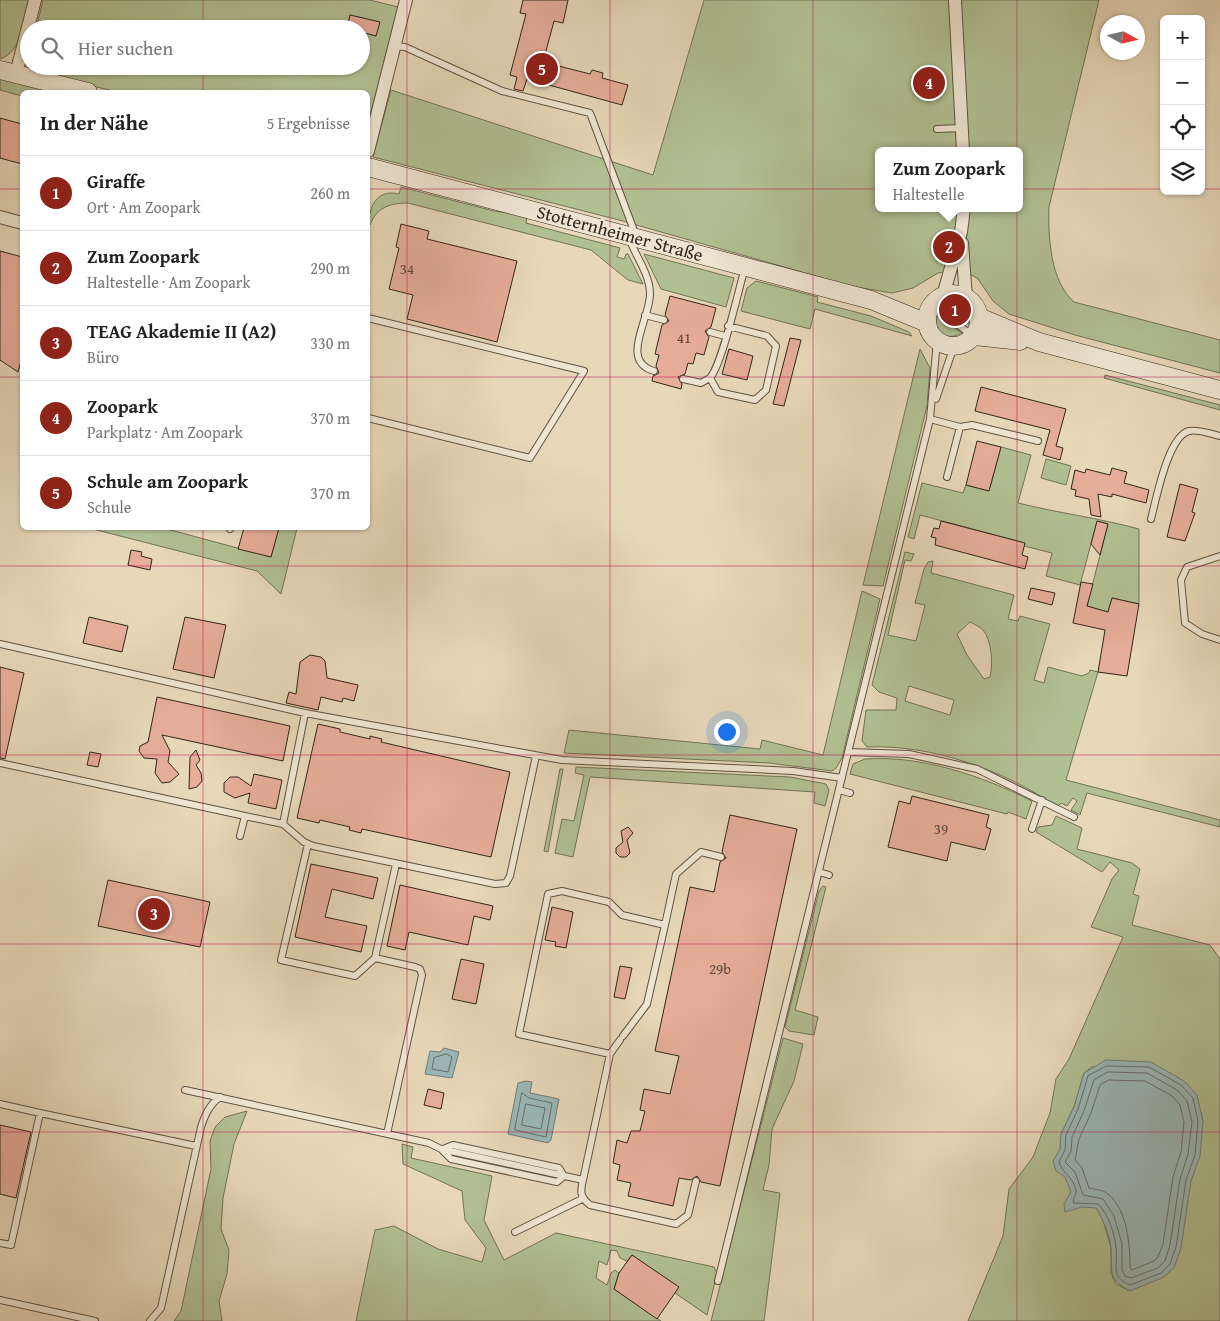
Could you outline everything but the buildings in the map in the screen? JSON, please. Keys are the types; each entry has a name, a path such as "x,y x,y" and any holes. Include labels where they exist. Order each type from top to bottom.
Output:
{"main road":[{"path":"20,75 80,90"},
{"name":"Stotternheimer Straße","path":"370,168 871,300"},
{"path":"951,294 966,298 977,310 979,318 974,336 968,341 954,346 937,340 927,324 871,300 937,301 951,294"},
{"path":"927,324 937,301"},
{"path":"979,318 1039,342 1220,390"},
{"path":"974,336 1039,342"}],"street":[{"path":"28,20 35,0"},
{"path":"370,143 406,0"},
{"path":"955,0 963,147"},
{"path":"8,72 20,40"},
{"path":"964,212 961,232 966,298"},
{"path":"0,217 20,222"},
{"path":"937,301 961,232"}],"lane":[{"path":"394,46 405,48 502,91 590,113 649,285 650,296 638,344 638,360 647,369 654,371"},
{"path":"937,129 962,128"},
{"path":"683,379 701,382 710,378 716,369 745,266"},
{"path":"937,301 974,336"},
{"path":"645,315 664,320"},
{"path":"370,318 584,371 530,458 370,418"},
{"path":"710,378 718,392 750,401 759,398 766,390 776,352 774,342 767,336 728,326"},
{"path":"710,332 725,336"},
{"path":"718,1281 930,419 937,340"},
{"path":"932,407 954,346"},
{"path":"930,419 960,427 972,425 1038,441"},
{"path":"947,477 960,427"},
{"path":"1151,519 1167,462 1176,441 1182,434 1190,431 1220,436"},
{"path":"1220,556 1187,567 1181,580 1185,623 1202,634 1220,640"},
{"path":"0,644 305,713 536,756 562,760 793,771 842,778"},
{"path":"283,824 305,713"},
{"path":"848,752 909,754 976,769 1074,817"},
{"path":"0,763 283,824 308,844 499,885 506,883 510,876 536,756"},
{"path":"840,790 850,793"},
{"path":"1032,829 1042,800"},
{"path":"240,836 245,816"},
{"path":"308,844 282,960 355,976 375,958 396,864"},
{"path":"696,1181 688,1216 676,1224 590,1205 582,1199 580,1192 610,1054 647,1004 676,874 701,852 721,857"},
{"path":"819,872 829,875"},
{"path":"610,1054 519,1034 548,894 562,891 609,902 622,915 665,925"},
{"path":"375,958 415,967 420,969 422,975 387,1134"},
{"path":"185,1090 429,1143 441,1149 451,1159 557,1182 564,1176"},
{"path":"150,1321 161,1308 196,1146 206,1112 213,1102 220,1097"},
{"path":"0,1104 196,1146"},
{"path":"0,1243 11,1245 40,1113"},
{"path":"441,1149 453,1145 559,1168 564,1176 583,1180"},
{"path":"515,1232 582,1199"},
{"path":"0,1300 95,1321"}],"green space":[{"path":"0,0 29,0 24,20 20,20 20,35 17,43 13,50 0,59"},
{"path":"43,0 370,0 398,7 370,116 370,90 109,90 48,75 370,75 370,34 376,36 379,22 350,15 349,20 38,20"},
{"path":"704,0 1099,0 1049,207 1050,244 1055,270 1066,293 1074,302 1220,340 1220,373 1075,335 1009,314 993,301 978,279 967,272 949,271 938,273 913,288 892,293 851,286 619,220 373,157 391,90 653,175"},
{"path":"0,78 48,90 20,90 20,95 0,90"},
{"path":"401,187 494,211 527,216 526,223 620,248 617,257 624,259 626,254 628,254 643,284 628,280 591,250 408,203 387,206 377,213 370,224 371,210 378,198 390,193 399,194"},
{"path":"644,254 734,278 726,307 661,289"},
{"path":"756,281 818,297 817,302 871,316 909,332 912,336 815,309 810,329 741,311 747,288"},
{"path":"947,302 957,303 964,307 968,315 969,324 942,305"},
{"path":"935,315 962,333 956,336 942,334 936,326"},
{"path":"920,349 930,368 927,406 883,586 863,585"},
{"path":"1105,375 1220,405 1220,410 1104,378"},
{"path":"1001,447 1031,455 1018,503 1139,529 1139,604 1112,598 1108,612 1087,606 1108,524 1097,521 1080,585 1046,576 1052,553 1024,546 1025,543 920,515 914,539 908,537 922,483 963,493 966,485 989,491"},
{"path":"1046,459 1071,466 1066,485 1041,478"},
{"path":"97,530 170,530 271,557 278,530 297,530 281,594 257,571"},
{"path":"905,552 914,554 911,561 905,560 888,635 916,641 925,605 915,603 924,569 928,562 933,561 931,573 1014,595 1008,619 1018,621 1020,616 1050,624 1034,680 1044,683 1048,667 1082,676 1089,673 1090,670 1098,672 1066,780 1220,820 1220,827 1087,793 1080,815 1071,810 1077,801 1073,798 1067,806 1061,803 1057,807 1014,782 966,762 916,750 867,747 862,741 866,710 896,710 897,698 879,692 872,685","holes":["970,622 983,630 990,646 991,672 990,677 984,679 967,655 957,634","909,686 954,700 950,715 905,701"]},
{"path":"862,591 880,599 842,758 832,771 769,763 564,753 569,730 760,749 762,740 823,755"},
{"path":"865,759 908,760 951,769 993,783 1032,801 1026,819 1008,812 1007,814 850,774 853,764"},
{"path":"576,767 790,777 826,784 829,790 825,806 814,803 815,792 590,777 573,857 555,853 562,819 574,821 584,775 575,773"},
{"path":"560,769 563,769 548,852 544,851"},
{"path":"1056,816 1082,828 1077,849 1132,863 1140,869 1133,894 1139,896 1132,925 1210,945 1220,959 1220,1321 968,1321 1003,1236 1009,1189 1033,1157 1050,1113 1056,1079 1069,1059 1123,937 1091,927 1112,879 1119,870 1110,862 1102,872 1036,832 1038,827 1052,825","holes":["1093,1066 1130,1291 1116,1284 1111,1273 1111,1248 1103,1220 1061,1134 1074,1107 1084,1073"]},
{"path":"823,886 826,887 795,1010 818,1017 814,1035 789,1031 785,1027 819,891"},
{"path":"783,1038 803,1044 794,1081 772,1129 769,1165 763,1190 780,1193 764,1321 711,1321"},
{"path":"247,1111 234,1144 223,1198 221,1229 229,1250 227,1274 219,1301 222,1321 174,1321 181,1311 211,1169 210,1141 215,1127 225,1117"},
{"path":"402,1144 413,1147 411,1158 492,1176 484,1220 504,1260 556,1233 714,1267 717,1273 707,1315 675,1293 678,1287 632,1255 627,1261 620,1258 617,1251 611,1250 607,1265 599,1261 596,1278 607,1285 611,1273 615,1270 619,1273 614,1289 661,1321 356,1321 375,1230 394,1226 438,1249 482,1262 486,1248 465,1220 462,1191 403,1164"}],"water":[{"path":"444,1048 459,1052 452,1078 425,1074 430,1051 440,1052"},
{"path":"1106,1060 1151,1062 1184,1081 1197,1095 1203,1121 1200,1156 1191,1181 1181,1248 1174,1268 1164,1277 1130,1291 1117,1282 1112,1274 1109,1238 1096,1208 1082,1207 1065,1212 1064,1204 1071,1192 1065,1177 1056,1171 1053,1161 1060,1149 1061,1134 1074,1107 1084,1073"},
{"path":"532,1082 530,1093 559,1099 551,1140 548,1143 508,1134 518,1083"}],"place":[{"name":"Schule am Zoopark","path":"542,69"},
{"name":"Zoopark","path":"929,83"},
{"name":"Zum Zoopark","path":"949,247"},
{"name":"Giraffe","path":"955,310"},
{"name":"TEAG Akademie II (A2)","path":"154,914"}]}
